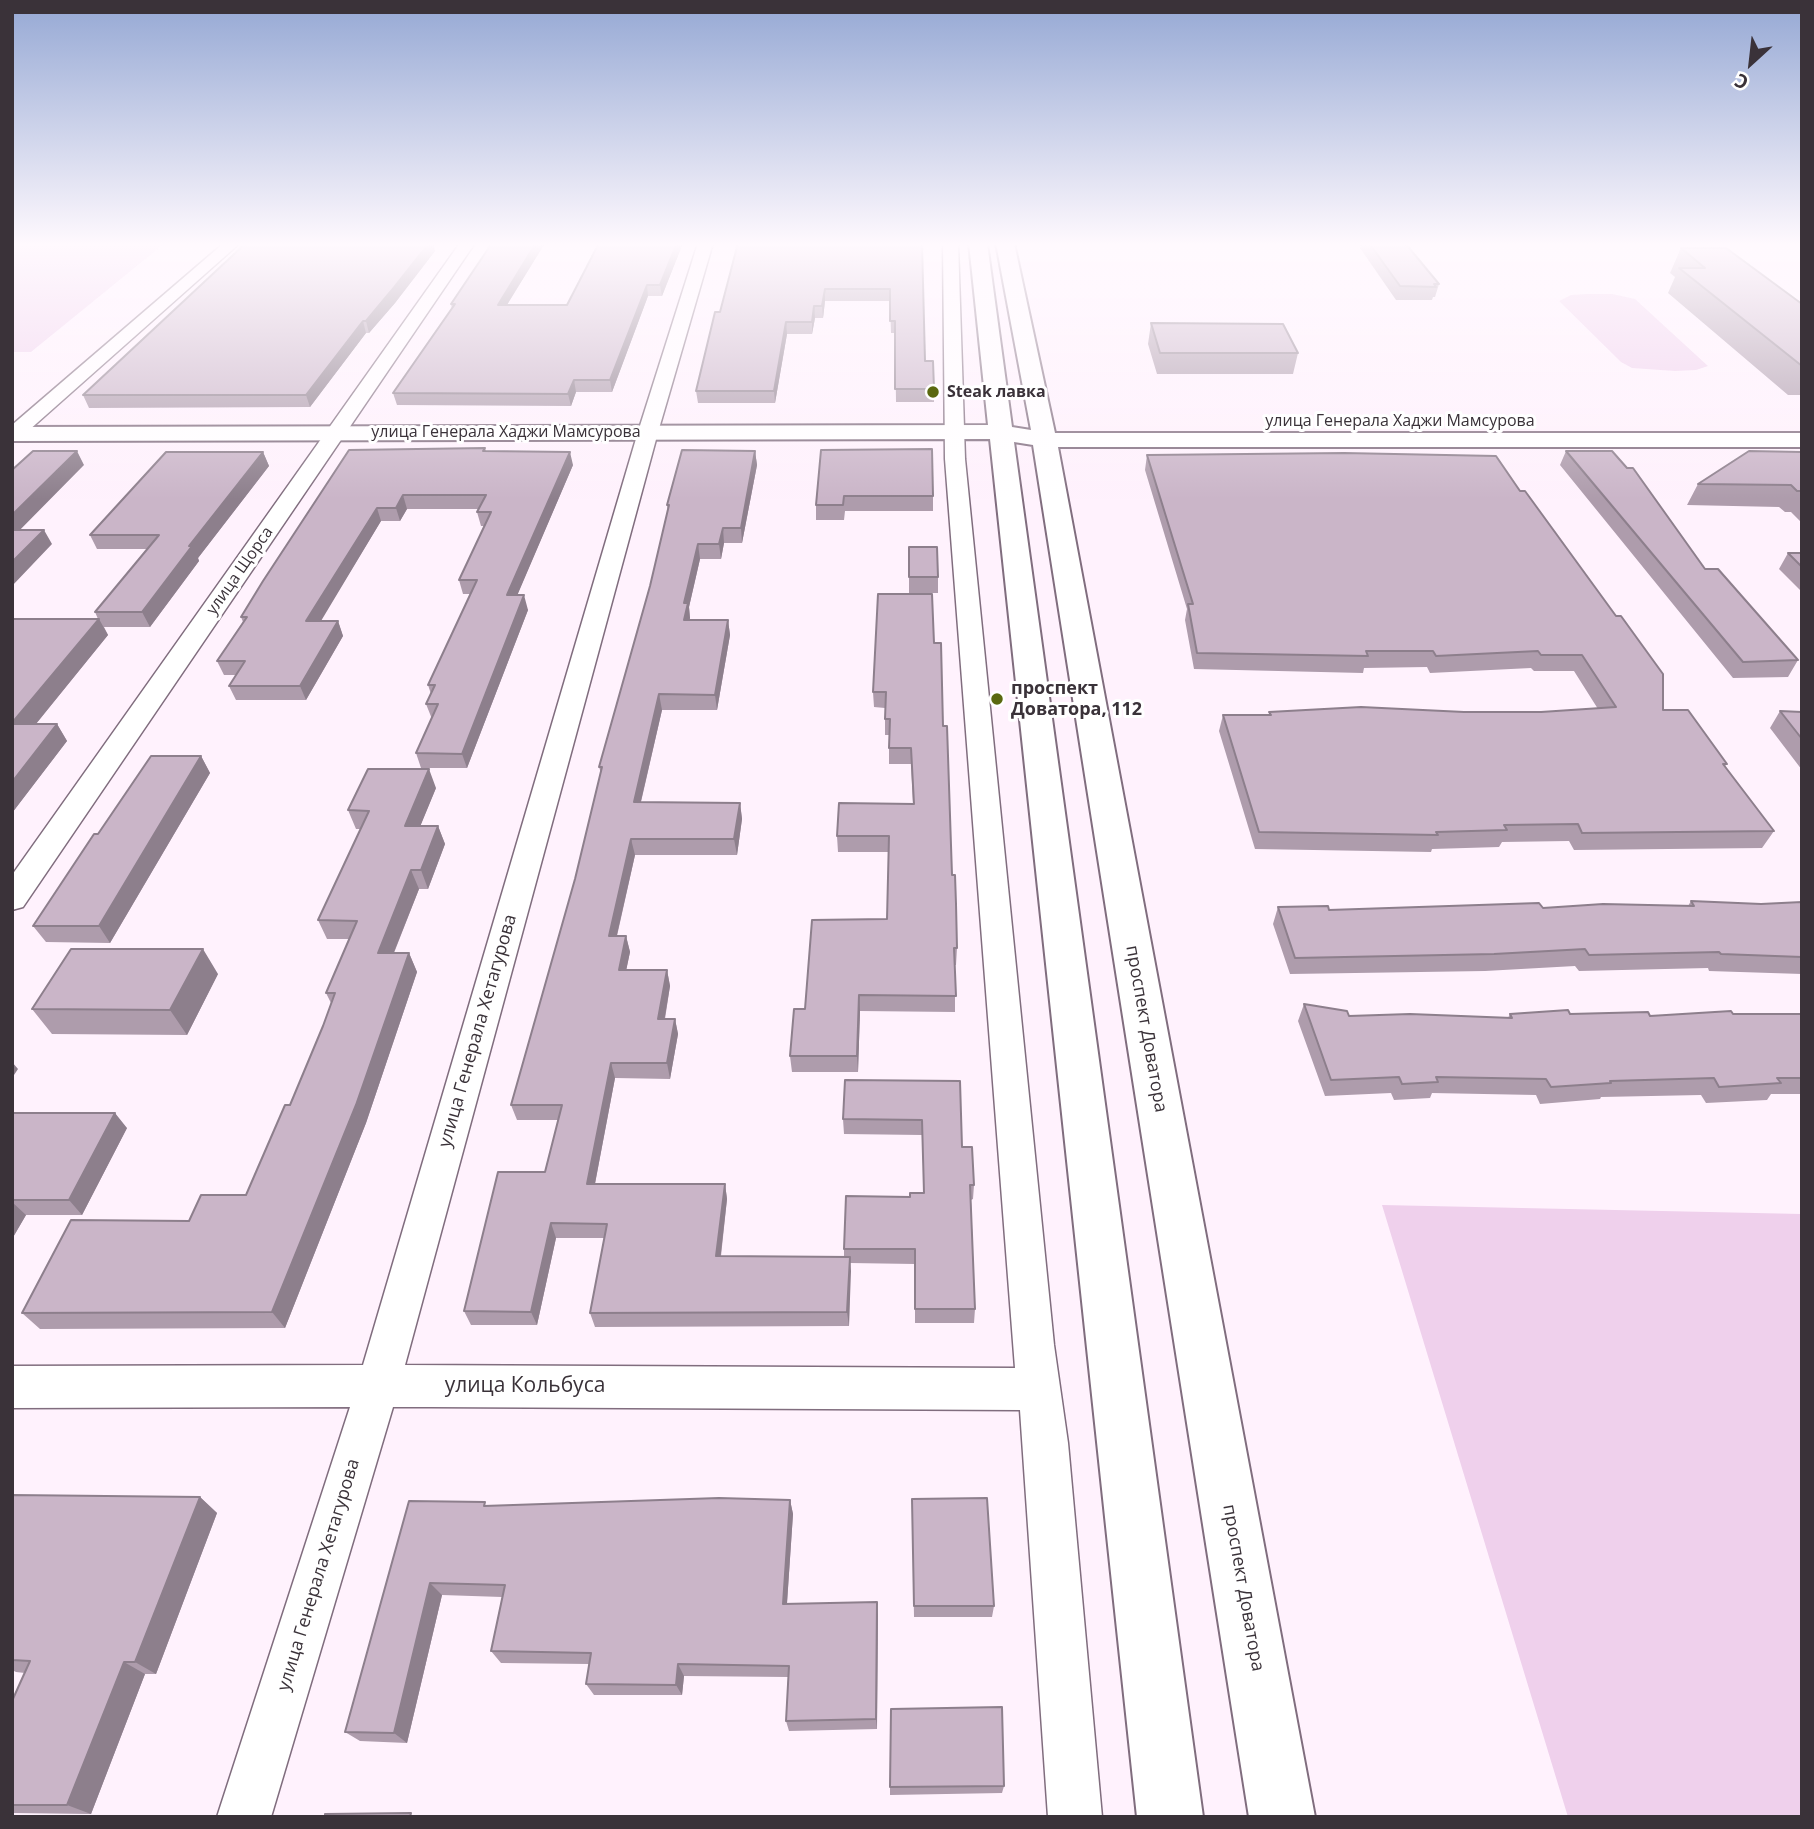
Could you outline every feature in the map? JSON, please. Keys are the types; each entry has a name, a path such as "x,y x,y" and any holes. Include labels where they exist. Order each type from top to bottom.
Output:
{"main road":[{"name":"проспект Доватора","path":"1000,328 1027,431"},
{"name":"проспект Доватора","path":"1015,328 1027,431 1282,1817"},
{"name":"улица Генерала Хаджи Мамсурова","path":"13,434 1472,430 1802,422"},
{"name":"улица Генерала Хаджи Мамсурова","path":"1472,430 1802,440"},
{"name":"проспект Доватора","path":"1027,431 1006,452 1170,1817"}],"street":[{"path":"13,434 135,328"},
{"name":"улица Щорса","path":"12,899 409,328"},
{"name":"улица Генерала Хетагурова","path":"244,1817 378,1386 648,432 680,328"},
{"path":"952,328 954,432 1032,1345 1046,1443 1075,1817"},
{"name":"улица Кольбуса","path":"12,1387 1022,1390 1038,1386"}],"shaded area":[{"path":"12,328 60,328 31,352 12,352"},
{"path":"1587,328 1667,328 1708,366 1696,370 1675,371 1632,368 1621,362"},
{"path":"1382,1205 1802,1214 1802,1817 1568,1817"}],"building":[{"path":"154,328 357,328 306,395 83,395"},
{"path":"438,328 630,328 610,380 574,380 568,394 393,393"},
{"path":"711,328 785,328 774,391 696,391"},
{"path":"895,328 924,328 925,361 933,361 934,389 895,389"},
{"path":"1153,328 1285,328 1298,353 1160,353"},
{"path":"1755,328 1802,328 1802,366"},
{"path":"485,448 483,451 570,452 507,595 524,595 462,754 416,753 438,704 426,704 435,685 428,685 477,580 459,580 491,512 477,512 486,495 403,495 396,508 377,508 306,621 338,621 300,686 229,686 245,661 217,661 247,617 241,617 263,581 349,450"},
{"path":"932,449 933,496 844,496 843,505 816,505 821,450"},
{"path":"682,450 755,451 741,528 723,528 719,544 698,544 684,603 688,603 684,620 728,620 715,695 659,694 634,802 740,803 734,839 631,839 609,936 626,936 619,970 667,970 658,1019 675,1019 667,1063 611,1063 587,1184 725,1184 716,1256 850,1257 847,1312 590,1313 607,1224 551,1223 531,1312 464,1311 498,1172 545,1172 562,1105 511,1105 575,879 602,767 599,767 650,586"},
{"path":"33,451 77,451 12,515 12,470"},
{"path":"1566,451 1612,451 1627,468 1633,468 1705,569 1718,569 1798,660 1743,662"},
{"path":"1749,451 1802,452 1802,491 1797,491 1791,485 1698,484"},
{"path":"166,452 263,452 189,546 192,546 142,612 95,612 159,535 90,535"},
{"path":"1344,453 1496,456 1520,491 1525,491 1616,616 1621,616 1663,674 1663,710 1688,710 1727,764 1723,764 1774,831 1582,833 1578,824 1504,825 1507,830 1436,832 1438,835 1259,832 1223,715 1271,715 1269,712 1361,707 1464,712 1541,712 1616,707 1582,655 1541,655 1538,651 1436,656 1433,651 1366,651 1368,656 1197,653 1188,604 1193,604 1147,455"},
{"path":"12,530 44,530 12,562"},
{"path":"909,547 937,547 938,577 909,577"},
{"path":"1788,553 1802,553 1802,567"},
{"path":"878,594 932,594 934,643 941,643 943,726 947,726 952,875 955,875 956,904 956,996 859,995 857,1056 790,1056 794,1009 805,1009 812,920 887,919 889,836 837,836 839,803 914,804 911,748 889,748 890,719 885,719 886,692 873,692"},
{"path":"12,619 99,619 12,723"},
{"path":"1780,711 1802,712 1802,739"},
{"path":"12,724 57,724 12,782"},
{"path":"151,756 201,756 99,926 33,926 94,834 98,834"},
{"path":"368,769 429,769 405,826 438,826 421,870 411,870 378,953 409,953 356,1105 272,1312 22,1313 71,1220 189,1221 201,1195 246,1195 285,1105 290,1105 323,1026 335,993 326,993 357,921 318,920 369,811 348,810"},
{"path":"1691,901 1761,904 1802,902 1802,957 1719,952 1589,955 1585,949 1494,954 1295,958 1278,907 1328,906 1329,910 1539,903 1543,908 1603,904 1694,906"},
{"path":"71,949 203,949 170,1010 32,1009"},
{"path":"1304,1004 1347,1011 1349,1016 1410,1014 1512,1018 1510,1014 1568,1010 1570,1014 1648,1012 1650,1016 1731,1011 1733,1014 1802,1014 1802,1078 1777,1078 1781,1083 1719,1087 1714,1078 1610,1081 1611,1083 1551,1087 1546,1079 1436,1077 1438,1082 1402,1084 1399,1077 1331,1080"},
{"path":"845,1080 960,1081 962,1147 972,1147 974,1185 970,1185 975,1309 915,1309 915,1249 844,1249 846,1196 910,1197 910,1193 924,1193 922,1120 843,1119"},
{"path":"12,1113 115,1113 69,1200 12,1200"},
{"path":"12,1495 200,1497 135,1662 124,1662 67,1805 12,1805 12,1701 30,1661 12,1660"},
{"path":"719,1498 790,1500 783,1604 877,1602 876,1719 786,1721 789,1666 678,1664 676,1685 586,1684 591,1653 491,1651 505,1585 430,1583 394,1733 345,1732 409,1501 485,1502 484,1506"},
{"path":"987,1498 994,1606 914,1606 912,1499"},
{"path":"1002,1707 1004,1786 890,1787 891,1709"},
{"path":"411,1813 410,1817 325,1817 325,1814"}],"place":[{"name":"Steak лавка","path":"933,392"},
{"name":"проспект Доватора, 112","path":"997,699"}]}
